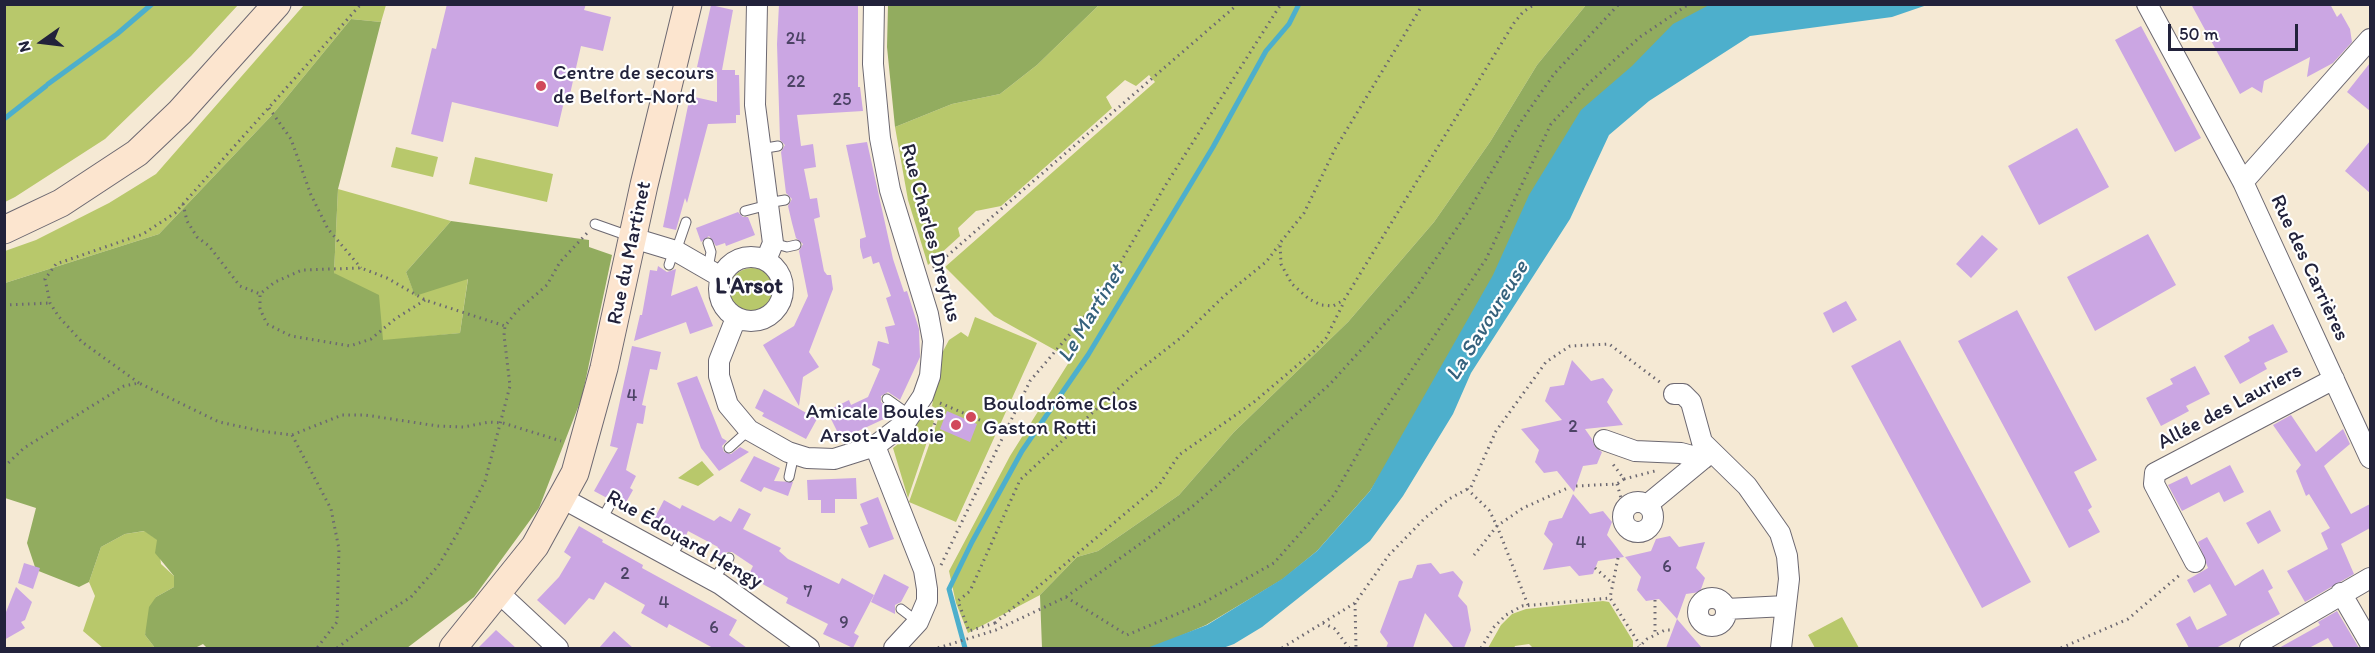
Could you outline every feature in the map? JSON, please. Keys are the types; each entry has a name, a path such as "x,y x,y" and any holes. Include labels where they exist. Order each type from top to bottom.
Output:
{"main road":[{"path":"4,230 61,203 136,153 180,112 277,4"},
{"name":"Rue du Martinet","path":"453,648 535,546 562,498 583,448 604,368 688,4"},
{"path":"432,648 490,603"}],"street":[{"path":"715,273 719,296 728,313 736,318 758,321 777,309 782,299 781,276 770,252 774,202 769,148 755,105 757,4"},
{"name":"Rue Charles Dreyfus","path":"736,318 719,361 719,376 728,405 749,430 794,454 807,458 834,459 875,446 897,431 910,416 930,376 933,352 932,328 890,190 880,138 873,64 874,4"},
{"name":"Rue des Carrières","path":"2147,4 2243,182 2370,458"},
{"path":"2243,182 2370,39"},
{"path":"633,238 715,273 745,257 770,252"},
{"name":"Allée des Lauriers","path":"2195,562 2154,484 2155,473 2334,379"},
{"path":"1674,394 1683,394 1691,402 1707,456"},
{"path":"1604,440 1635,451 1707,456 1747,486 1780,533 1787,556 1786,606 1781,648"},
{"path":"875,446 924,570 927,601 918,622 894,648"},
{"path":"1625,513 1626,508 1635,502 1647,505 1707,456"},
{"name":"Rue Édouard Hengy","path":"562,498 606,511 676,549 713,580 809,648"},
{"path":"2250,648 2370,578"},
{"path":"2341,593 2370,644"},
{"path":"490,603 558,648"},
{"path":"1726,609 1786,606"}],"lane":[{"path":"746,211 774,202"},
{"path":"673,256 686,222"},
{"path":"595,224 633,238"},
{"path":"708,243 715,273"},
{"path":"770,252 796,245"},
{"path":"887,399 910,416"},
{"path":"729,448 749,430"},
{"path":"789,477 794,454"},
{"path":"713,580 729,558"},
{"path":"901,609 918,622"}],"path":[{"path":"361,4 175,213 143,234 56,264 45,279 50,303 82,342 139,383 219,422 292,435 342,415 365,415 438,426 498,423 583,448"},
{"path":"916,276 934,268 1238,4"},
{"path":"938,572 1030,381 1098,300 1165,186 1281,4"},
{"path":"1423,4 1335,149 1304,213 1266,262 1224,296 1183,336 1132,376 1045,460 1020,480 970,591 958,601 969,631 995,623 1159,485 1179,455 1230,420 1306,359 1326,338 1344,300 1515,22 1534,4"},
{"path":"938,648 996,630 1066,597 1193,506 1234,472 1329,384 1364,349 1410,296 1446,244 1522,120 1554,74 1619,4"},
{"path":"1066,597 1126,636 1203,603 1274,563 1334,495 1372,429 1486,259 1551,123 1588,84 1640,37 1689,4"},
{"path":"269,108 291,139 311,195 328,229 361,268"},
{"path":"183,204 187,221 197,237 209,246 240,286 260,294"},
{"path":"338,648 370,623 411,597 438,566 485,481 498,423 510,386 505,326 517,311 547,285 560,262 595,224"},
{"path":"1281,243 1281,264 1292,284 1300,292 1321,305 1333,306 1344,300"},
{"path":"260,294 275,282 302,270 361,268 387,278 425,300 505,326"},
{"path":"260,294 260,309 267,324 291,336 350,346 371,339 395,319 425,300"},
{"path":"4,305 50,303"},
{"path":"1282,648 1355,603 1389,555 1403,540 1449,499 1471,487 1496,431 1528,384 1546,362 1570,346 1609,344 1674,394"},
{"path":"4,467 24,447 124,386 139,383"},
{"path":"930,436 942,405 982,421"},
{"path":"292,435 331,509 339,549 337,622 317,648"},
{"path":"1624,478 1656,471 1681,476"},
{"path":"1617,484 1625,513"},
{"path":"1474,555 1497,526 1523,508 1570,487"},
{"path":"1467,489 1489,510 1524,588 1528,605"},
{"path":"1618,558 1610,598 1639,647 1665,630 1672,630"},
{"path":"2061,648 2128,619 2195,562"},
{"path":"1595,568 1612,583"},
{"path":"1481,648 1494,627 1506,615 1528,605 1610,598"},
{"path":"1655,600 1656,635"},
{"path":"1355,603 1356,648"},
{"path":"995,623 996,630"},
{"path":"1323,623 1335,629 1350,648"}],"green space":[{"path":"5,4 238,5 191,56 105,139 5,202"},
{"path":"888,4 1099,5 1037,65 1000,94 952,104 895,127 887,47"},
{"path":"304,5 386,5 381,22 351,19 273,114 159,234 5,283 5,251 36,240 109,203 156,174"},
{"path":"1099,5 1586,5 1537,65 1490,142 1434,222 1348,322 1234,432 1179,495 1098,551 1077,557 1040,595 968,633 956,603 949,571 1010,456 1071,359 994,316 945,267 1155,82 1149,75 1136,86 1125,80 1106,97 1112,108 1001,206 976,211 958,228 960,236 928,265 908,200 895,127 952,104 1000,94 1037,65"},
{"path":"1586,5 1742,5 1648,58 1370,491 1317,551 1283,579 1206,625 1157,646 1147,648 1042,648 1040,595 1077,557 1098,551 1179,495 1234,432 1348,322 1434,222 1490,142 1537,65"},
{"path":"351,19 381,22 338,189 334,273 379,295 383,340 460,333 468,279 415,296 406,272 451,221 589,240 589,247 612,255 582,397 539,508 474,597 407,648 207,648 203,644 195,648 155,648 145,635 149,607 156,597 174,587 174,576 155,553 157,540 144,531 125,534 101,547 89,582 79,587 36,570 27,543 36,508 5,498 5,283 159,234 273,114"},
{"path":"396,147 438,157 433,177 391,167"},
{"path":"475,157 553,174 547,202 469,184"},
{"path":"338,189 451,221 406,272 415,295 468,278 460,333 383,341 334,273"},
{"path":"752,268 768,275 775,291 768,307 752,314 736,307 729,291 736,275"},
{"name":"Boulodrôme Clos Gaston Rotti","path":"975,317 1037,343 956,522 909,502 941,411 932,406 941,355 949,340 961,332 968,337"},
{"path":"922,415 934,421 908,498 893,448 907,437"},
{"path":"702,461 714,475 698,486 678,478"},
{"path":"145,531 158,540 161,564 174,576 174,587 156,597 145,635 155,648 103,648 83,631 95,596 89,582 101,547 125,534"},
{"path":"1609,602 1633,641 1633,648 1533,648 1529,644 1514,648 1488,648 1501,625 1512,614 1526,609"},
{"path":"1842,617 1859,648 1815,648 1808,635"}],"water":[{"name":"La Savoureuse","path":"1711,4 1927,5 1892,17 1750,36 1649,101 1609,135 1570,219 1471,373 1453,414 1403,496 1370,541 1262,627 1234,644 1223,648 1147,648 1207,625 1282,579 1317,551 1370,491 1493,275 1529,195 1581,110 1632,66 1673,24"}],"building":[{"path":"447,4 586,4 584,10 611,17 603,51 581,46 570,94 566,93 558,127 452,102 443,142 411,134 432,48 436,49"},
{"path":"779,4 858,6 858,87 860,87 863,111 797,115 801,146 813,144 816,167 804,169 810,199 817,198 820,217 814,219 824,271 827,275 831,275 833,289 809,352 819,367 803,377 799,406 763,345 794,326 808,296 799,251 803,244 796,238 792,223 788,206 792,199 786,193 781,152 785,145 780,140 777,44"},
{"path":"2191,4 2330,4 2337,17 2341,13 2350,29 2352,42 2333,63 2307,77 2310,57 2264,81 2262,93 2252,87 2240,94"},
{"path":"711,5 733,10 722,70 735,70 735,75 739,75 740,115 736,115 736,123 708,124 687,203 685,198 676,230 663,227 690,96 717,102 717,72 697,67"},
{"path":"2141,26 2201,138 2175,152 2115,40"},
{"path":"2370,63 2370,111 2347,92"},
{"path":"2077,128 2109,187 2039,225 2008,166"},
{"path":"2370,141 2370,193 2345,171"},
{"path":"867,142 893,259 904,292 907,291 919,329 920,357 900,400 888,392 881,396 881,402 892,411 883,415 884,419 841,439 827,411 849,400 851,405 868,397 880,369 872,365 878,341 889,344 885,327 895,325 886,298 891,296 879,262 873,264 871,256 863,259 860,247 860,239 866,237 846,145"},
{"path":"738,212 743,217 748,217 755,235 726,246 725,243 716,246 709,236 701,242 696,228"},
{"path":"2148,234 2176,285 2095,331 2067,277"},
{"path":"1982,235 1998,249 1971,278 1956,264"},
{"path":"658,266 667,272 676,269 671,296 697,286 713,326 690,334 686,322 634,341 640,315 642,315 650,270 657,271"},
{"path":"1846,301 1857,320 1833,333 1823,313"},
{"path":"2017,310 2097,460 2074,472 2092,507 2088,510 2100,532 2069,548 1958,341"},
{"path":"2273,324 2288,352 2264,363 2267,369 2240,384 2224,356 2250,341 2248,337"},
{"path":"1900,340 2031,582 1982,608 1851,366"},
{"path":"632,346 661,352 657,370 650,369 642,405 646,406 643,424 637,423 626,470 636,476 630,488 633,490 624,506 617,504 614,497 607,498 594,491 618,448 610,446"},
{"path":"1572,360 1591,381 1603,378 1613,390 1607,402 1623,425 1585,429 1595,447 1602,452 1597,464 1583,466 1574,492 1557,471 1544,473 1535,462 1539,450 1521,429 1562,420 1545,401 1550,387 1564,385"},
{"path":"2195,366 2210,394 2186,406 2189,411 2161,426 2146,398 2173,384 2170,379"},
{"path":"697,376 722,438 727,441 722,446 724,452 731,454 740,447 749,452 719,471 701,448 677,383"},
{"path":"764,389 817,419 806,439 762,416 764,413 755,408"},
{"name":"Amicale Boules Arsot-Valdoie","path":"947,411 977,424 970,442 940,429"},
{"path":"2291,415 2316,452 2343,429 2350,444 2324,466 2351,514 2370,504 2370,528 2341,544 2354,574 2305,602 2287,571 2328,549 2321,533 2330,528 2309,494 2306,496 2296,471 2301,465 2273,425"},
{"path":"754,456 780,468 774,481 793,482 788,496 764,487 761,492 740,481"},
{"path":"2230,465 2244,492 2224,502 2219,492 2182,511 2168,485 2187,476 2191,485"},
{"path":"856,478 857,499 835,499 835,513 821,513 821,500 808,500 807,480"},
{"path":"1573,494 1590,514 1603,511 1612,522 1607,535 1624,557 1598,561 1593,574 1579,576 1570,566 1543,570 1553,544 1544,534 1549,521 1562,518"},
{"path":"878,497 894,539 869,548 860,527 868,524 860,504"},
{"path":"664,500 680,509 682,505 714,521 720,516 731,522 739,508 751,514 743,529 781,548 779,551 788,559 839,584 842,578 874,595 854,633 859,636 853,648 823,634 828,624 786,603 788,598 748,576 753,566 732,552 727,552 722,556 716,553 718,547 688,531 685,538 652,523"},
{"path":"2270,510 2281,531 2258,544 2246,523"},
{"path":"579,526 643,565 642,568 737,620 729,635 747,648 713,648 669,624 667,628 641,613 645,605 605,582 594,600 589,598 565,625 537,600 559,577 571,557 564,552"},
{"path":"1670,536 1679,547 1705,542 1696,568 1705,578 1700,592 1686,594 1677,619 1659,599 1646,601 1637,590 1641,577 1625,557 1651,551 1656,539"},
{"path":"2207,537 2235,586 2263,569 2273,588 2268,591 2280,614 2216,648 2189,648 2176,624 2190,616 2197,630 2227,615 2210,584 2194,593 2187,580 2208,568 2198,542"},
{"path":"24,563 40,568 33,589 18,583"},
{"path":"1431,563 1440,574 1453,571 1463,582 1458,596 1467,606 1471,630 1464,648 1454,648 1425,613 1413,648 1386,648 1388,643 1380,632 1399,581 1412,578 1417,565"},
{"path":"884,574 909,587 901,602 895,605 895,614 871,602"},
{"path":"16,587 32,602 25,620 21,622 25,628 4,640 4,617"},
{"path":"2337,611 2359,648 2334,648 2328,638 2309,648 2279,648 2320,625 2318,622"},
{"path":"1677,619 1702,648 1666,648"},
{"path":"496,630 516,648 478,648"},
{"path":"614,631 633,648 599,648"}],"waterway":[{"path":"48,84 117,34 152,4"},
{"name":"Le Martinet","path":"965,648 949,589 972,542 1022,451 1088,355 1213,147 1266,51 1289,24 1299,4"},
{"path":"4,119 46,86"}],"place":[{"name":"Centre de secours de Belfort-Nord","path":"541,86"},
{"name":"Boulodrôme Clos Gaston Rotti","path":"971,417"},
{"name":"Amicale Boules Arsot-Valdoie","path":"956,425"}],"district":[{"name":"L'Arsot","path":"749,287"}]}
